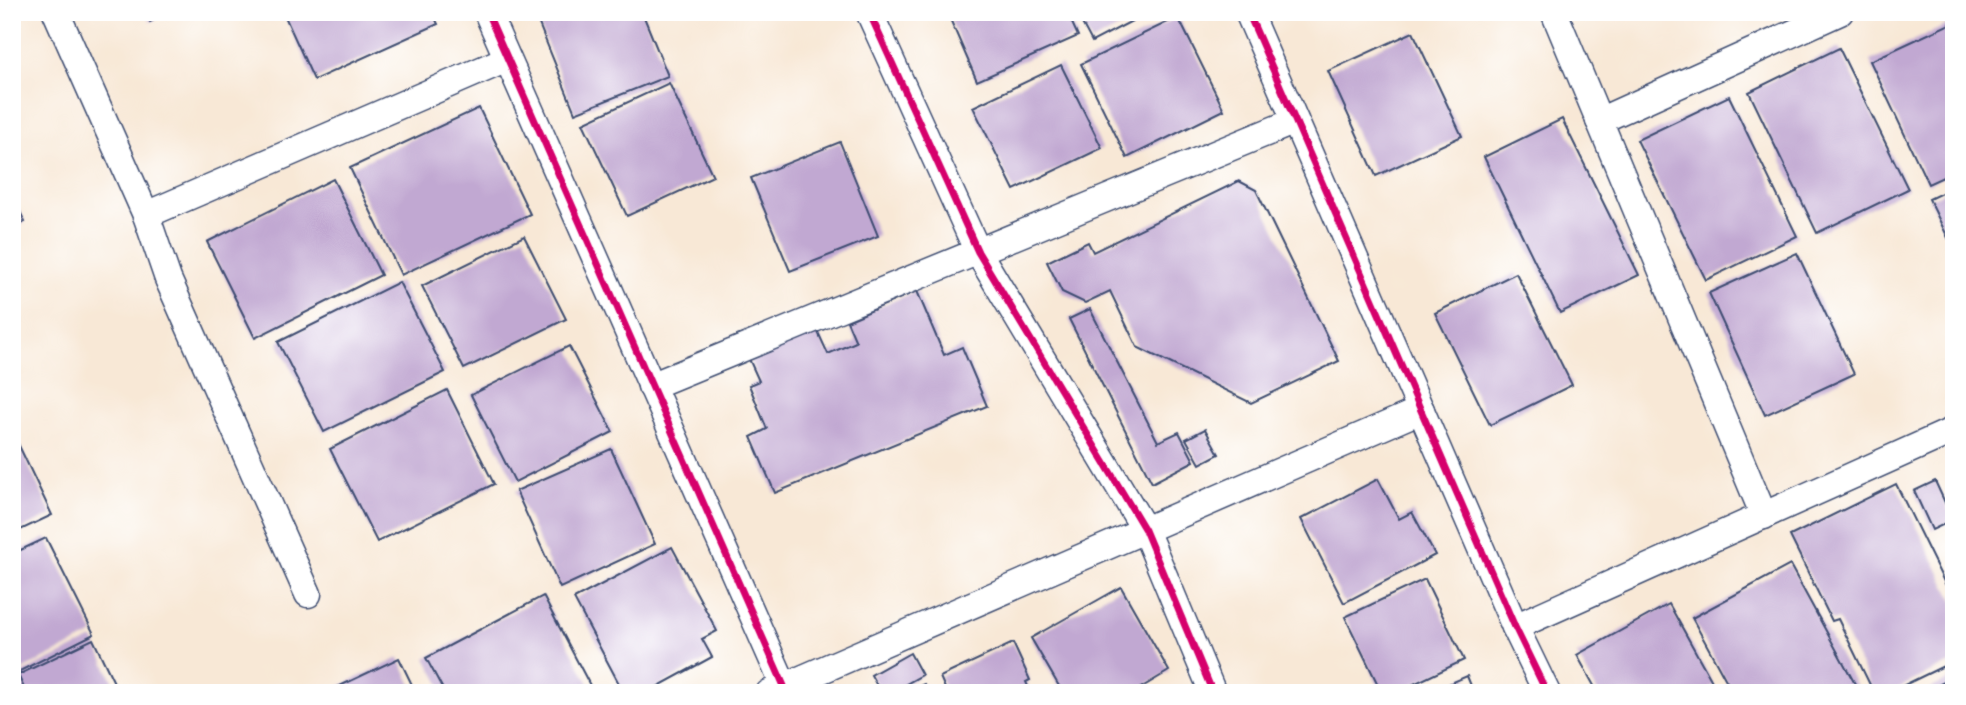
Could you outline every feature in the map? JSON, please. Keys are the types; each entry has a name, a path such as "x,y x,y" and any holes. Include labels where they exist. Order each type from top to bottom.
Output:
{"street":[{"path":"56,12 146,215 168,279 308,594"},
{"path":"487,12 651,386 777,690 1421,410"},
{"path":"869,12 978,252 1145,530 1213,693"},
{"path":"1248,12 1515,627 1547,693"},
{"path":"1554,12 1763,516"},
{"path":"1599,121 1840,12"},
{"path":"146,215 507,59"},
{"path":"651,386 1295,121"},
{"path":"1515,627 1954,430"}],"building":[{"path":"145,12 170,12 150,22"},
{"path":"283,12 432,12 438,24 314,80"},
{"path":"554,12 642,12 668,76 575,113 537,19"},
{"path":"947,12 1067,12 1078,36 977,81"},
{"path":"1076,12 1149,12 1092,42"},
{"path":"1178,17 1224,110 1127,158 1081,64"},
{"path":"1954,22 1954,172 1928,184 1870,61"},
{"path":"1413,32 1462,136 1376,176 1328,71"},
{"path":"1839,48 1908,189 1817,233 1749,92"},
{"path":"1061,65 1102,148 1014,190 973,107"},
{"path":"669,83 713,176 627,216 583,123"},
{"path":"1729,96 1797,236 1706,280 1637,140"},
{"path":"479,108 530,214 401,275 350,168"},
{"path":"1562,119 1639,275 1560,313 1484,157"},
{"path":"840,142 878,236 790,271 751,178"},
{"path":"333,179 381,275 255,338 207,242"},
{"path":"1239,181 1256,190 1339,361 1251,403 1137,347 1110,291 1085,303 1062,292 1047,262 1088,242 1093,252"},
{"path":"1954,187 1954,250 1929,199"},
{"path":"12,195 25,222 12,228"},
{"path":"524,236 566,319 464,369 422,286"},
{"path":"1797,253 1854,374 1765,415 1709,293"},
{"path":"1516,273 1572,385 1490,425 1435,313"},
{"path":"399,282 445,372 324,432 278,342"},
{"path":"917,291 944,355 962,347 987,406 775,493 751,437 767,429 749,385 759,381 749,359 817,330 828,354 856,342 847,321"},
{"path":"1090,309 1158,442 1179,432 1194,461 1152,483 1069,319"},
{"path":"569,346 613,432 515,482 471,395"},
{"path":"447,390 494,484 377,542 330,449"},
{"path":"1205,429 1219,454 1200,464 1186,439"},
{"path":"12,431 52,515 12,534"},
{"path":"611,449 655,544 560,588 516,491"},
{"path":"1378,479 1399,519 1412,512 1435,555 1344,603 1301,519"},
{"path":"1935,481 1953,520 1932,530 1914,491"},
{"path":"1896,484 1954,602 1954,661 1888,693 1874,693 1838,619 1832,621 1790,536"},
{"path":"46,538 94,634 12,675 12,554"},
{"path":"672,547 717,631 702,639 712,657 646,693 624,693 574,599"},
{"path":"1790,565 1860,693 1733,693 1692,618"},
{"path":"1425,579 1464,660 1395,693 1382,693 1345,617"},
{"path":"1121,587 1169,671 1132,693 1063,693 1031,638"},
{"path":"543,596 594,693 445,693 426,658"},
{"path":"1669,604 1714,685 1701,693 1598,693 1577,655"},
{"path":"93,639 119,693 13,693 24,688 18,675"},
{"path":"1013,643 1030,680 1026,682 1031,693 947,693 940,677"},
{"path":"910,653 922,675 890,693 881,693 871,675"},
{"path":"399,658 416,693 325,693"},
{"path":"1467,676 1474,693 1428,693"},
{"path":"1954,677 1954,693 1922,693"},
{"path":"924,684 928,693 903,693"}],"cycle path":[{"path":"487,12 784,686"},
{"path":"869,12 978,252 1145,530 1213,693"},
{"path":"1248,12 1515,627 1547,693"}]}
